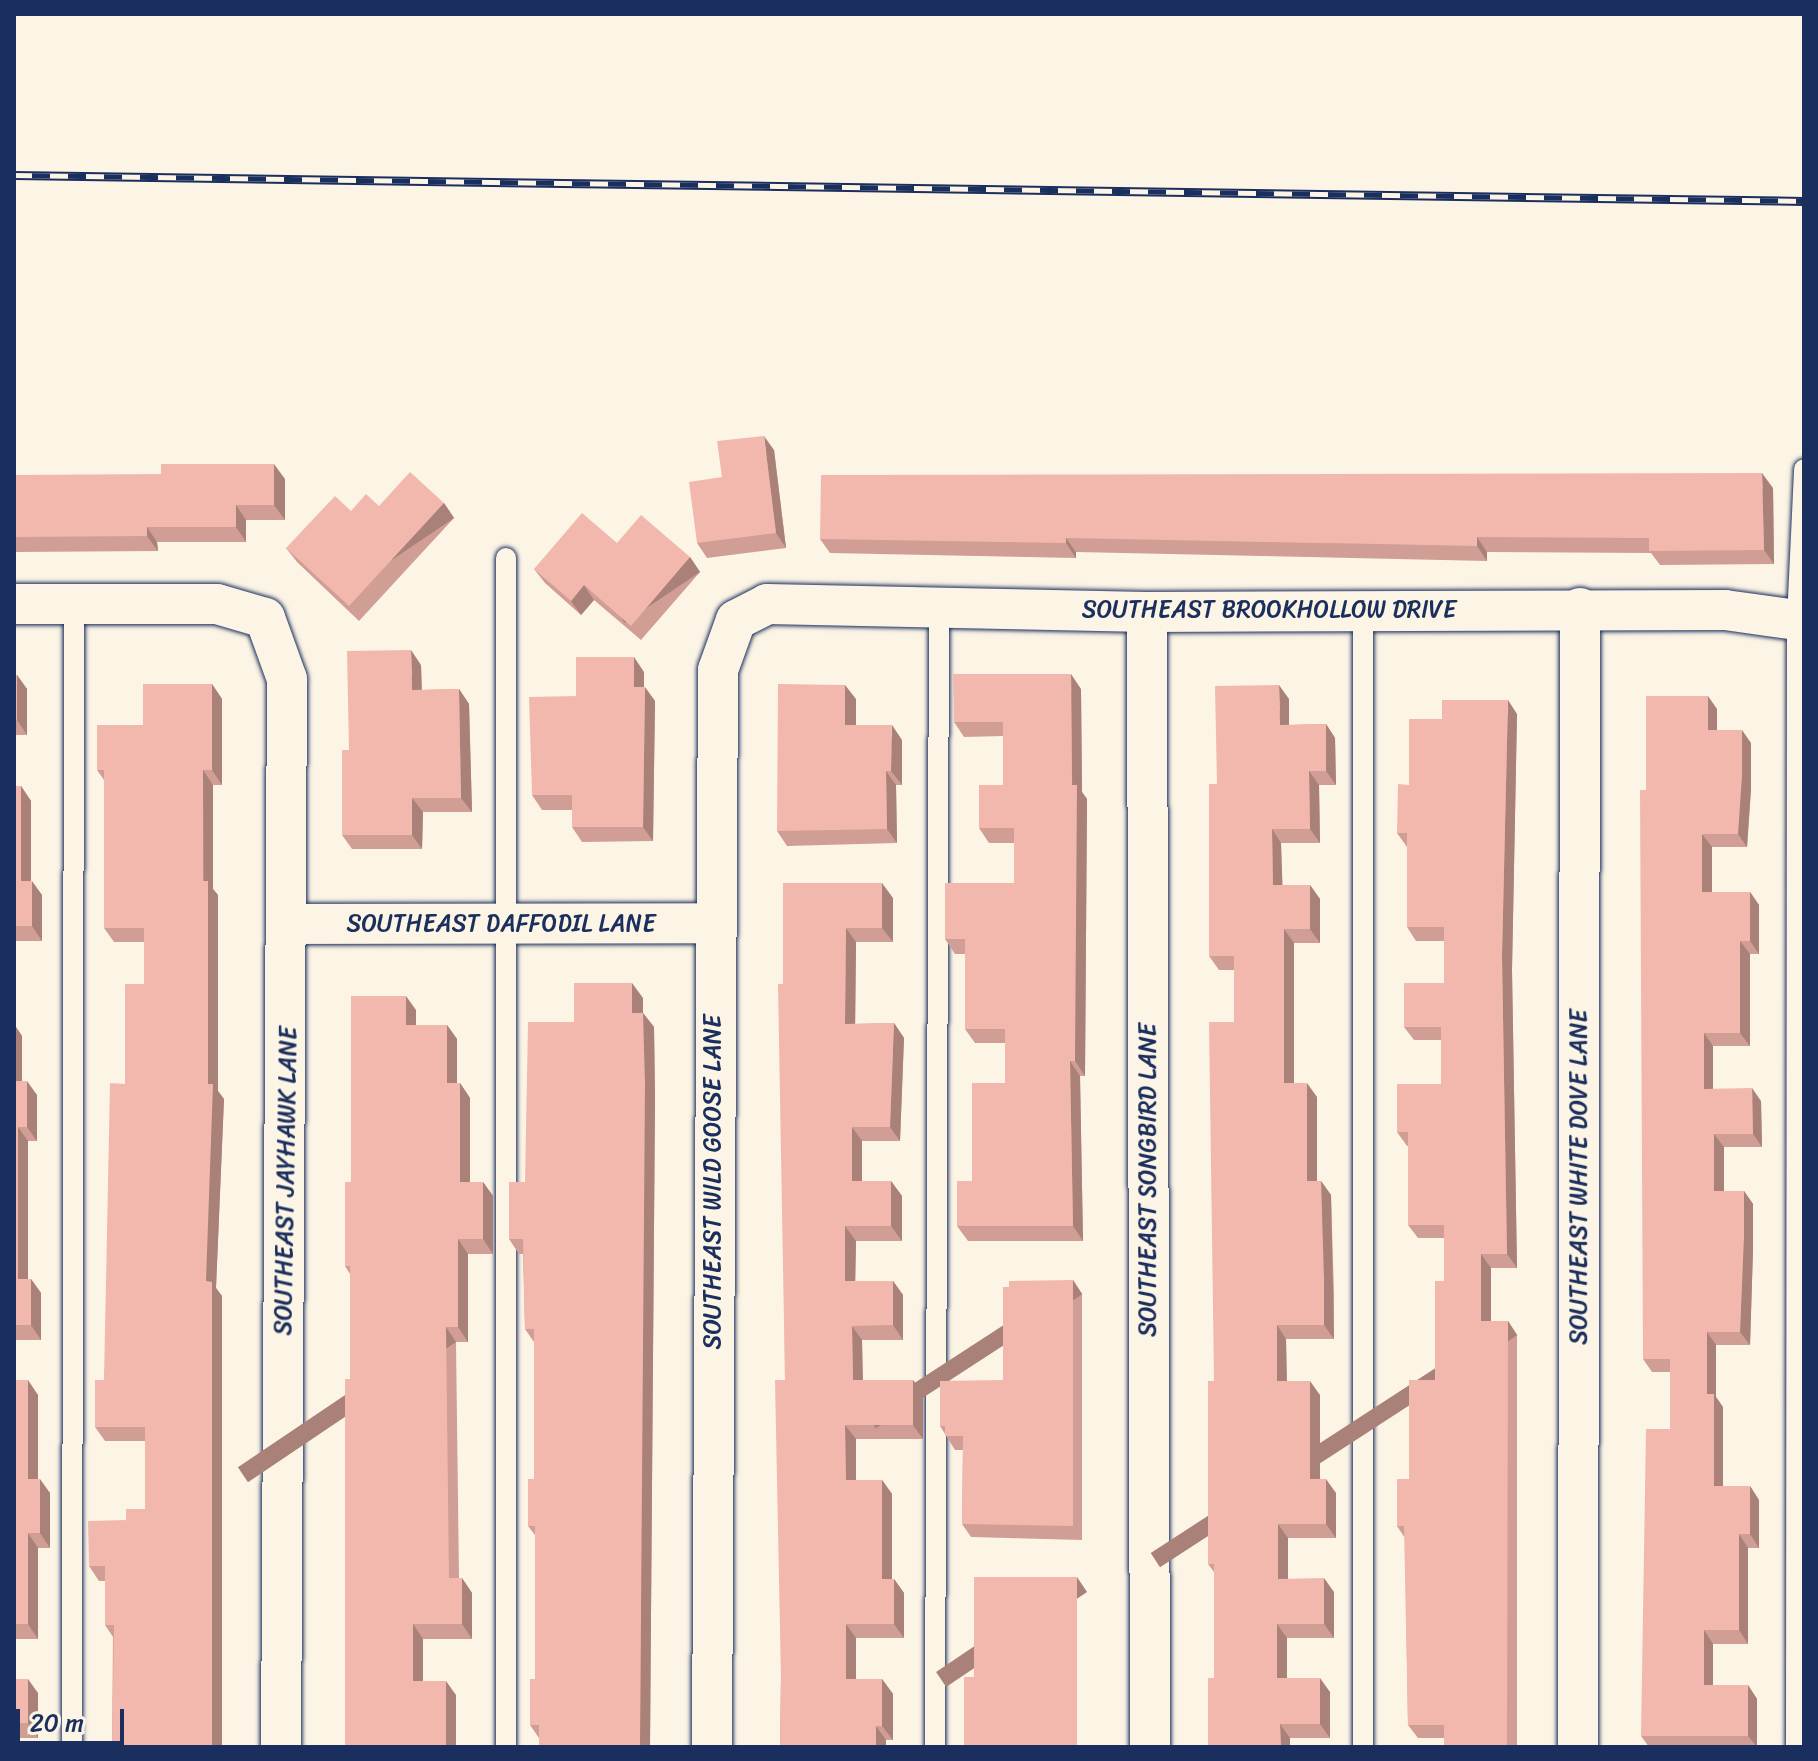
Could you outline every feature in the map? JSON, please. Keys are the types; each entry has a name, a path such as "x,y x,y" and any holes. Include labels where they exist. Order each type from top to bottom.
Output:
{"street":[{"path":"14,604 74,604"},
{"name":"SOUTHEAST JAYHAWK LANE","path":"74,604 217,604 265,618 287,679 289,924 281,1747"},
{"name":"SOUTHEAST BROOKHOLLOW DRIVE","path":"736,620 767,604 1147,612 1580,608 1725,610 1800,620"},
{"name":"SOUTHEAST WHITE DOVE LANE","path":"1578,1747 1580,608"},
{"name":"SOUTHEAST SONGBIRD LANE","path":"1147,612 1150,1747"},
{"name":"SOUTHEAST WILD GOOSE LANE","path":"712,1747 713,923 718,670 736,620"},
{"name":"SOUTHEAST DAFFODIL LANE","path":"289,924 713,923"}],"lane":[{"path":"1796,1747 1800,620 1804,469"},
{"path":"506,558 506,1747"},
{"path":"72,1747 74,604"},
{"path":"935,1747 939,608"},
{"path":"1363,610 1363,1747"}],"building":[{"path":"764,436 776,533 697,543 689,482 722,477 717,441"},
{"path":"161,464 274,464 274,505 236,505 236,527 147,527 147,536 14,537 14,475 161,474"},
{"path":"410,472 444,503 349,606 286,548 335,496 351,511 366,494 379,506"},
{"path":"1762,473 1764,550 1649,551 1649,538 1477,537 1477,546 1066,538 1066,543 820,539 821,475"},
{"path":"582,513 617,543 641,515 690,557 631,626 584,585 571,601 534,569"},
{"path":"411,650 412,690 459,689 461,798 412,798 412,835 342,835 342,750 349,750 347,651"},
{"path":"576,657 634,657 634,687 645,687 643,827 572,827 572,795 532,795 529,697 576,696"},
{"path":"953,674 1071,674 1072,785 1077,785 1075,1061 1070,1061 1073,1226 957,1226 957,1181 972,1181 972,1083 1005,1083 1005,1029 965,1029 965,939 945,939 945,883 1014,883 1014,828 979,828 979,785 1003,785 1003,722 954,722"},
{"path":"14,675 17,675 17,720 14,720"},
{"path":"143,684 212,684 212,770 203,770 203,881 208,881 208,1084 213,1084 206,1281 212,1282 212,1747 112,1747 114,1625 105,1625 105,1566 89,1566 88,1521 126,1520 126,1509 145,1509 145,1427 95,1427 95,1380 104,1380 110,1083 125,1084 125,984 144,984 144,928 104,928 104,770 97,770 97,725 143,725"},
{"path":"778,684 845,685 845,725 892,725 891,771 886,771 887,829 777,831"},
{"path":"1279,685 1280,725 1326,724 1326,771 1309,771 1310,829 1272,829 1273,885 1310,885 1310,929 1284,929 1284,1083 1307,1083 1307,1181 1321,1181 1324,1279 1324,1325 1277,1325 1277,1381 1310,1381 1310,1479 1326,1479 1326,1524 1278,1524 1278,1579 1324,1578 1324,1624 1277,1624 1277,1678 1320,1678 1320,1724 1280,1724 1281,1747 1208,1747 1208,1678 1214,1678 1214,1564 1208,1564 1208,1381 1214,1381 1209,1022 1234,1022 1234,956 1209,956 1209,784 1217,784 1215,686"},
{"path":"1646,696 1708,696 1708,730 1742,730 1738,834 1702,834 1702,892 1750,892 1750,941 1740,941 1740,1033 1704,1033 1704,1089 1752,1088 1753,1134 1714,1134 1714,1191 1744,1191 1740,1332 1707,1332 1707,1394 1714,1394 1714,1486 1750,1486 1750,1534 1739,1534 1739,1630 1704,1630 1704,1685 1748,1685 1748,1736 1641,1736 1646,1429 1670,1429 1670,1359 1643,1359 1640,790 1646,790"},
{"path":"1442,700 1508,700 1502,956 1507,1254 1481,1254 1481,1321 1508,1321 1507,1747 1444,1747 1444,1725 1408,1725 1404,1526 1397,1526 1397,1479 1409,1479 1409,1380 1435,1380 1435,1281 1444,1281 1444,1225 1408,1225 1408,1132 1397,1132 1397,1084 1441,1084 1441,1027 1404,1027 1404,983 1444,983 1444,927 1407,927 1407,833 1397,833 1398,784 1409,785 1409,719 1442,719"},
{"path":"14,786 21,786 21,881 32,881 32,926 14,926"},
{"path":"783,883 882,883 882,928 846,928 845,1024 894,1023 890,1127 852,1127 852,1181 891,1181 891,1226 845,1226 845,1281 893,1281 893,1325 852,1326 853,1380 913,1380 913,1425 845,1425 846,1480 882,1480 882,1579 894,1579 894,1624 846,1624 846,1679 882,1679 882,1726 876,1726 876,1747 780,1747 775,1380 785,1380 778,984 783,984"},
{"path":"574,983 632,983 632,1013 643,1013 640,1747 539,1747 539,1725 530,1725 530,1679 535,1679 535,1526 528,1526 528,1479 534,1479 534,1329 525,1329 523,1239 509,1239 509,1182 525,1182 528,1022 574,1022"},
{"path":"351,996 406,996 406,1025 447,1025 447,1083 460,1083 460,1182 483,1182 483,1239 458,1239 458,1327 446,1327 449,1578 462,1578 462,1624 413,1624 413,1681 446,1681 446,1747 345,1747 345,1379 350,1379 350,1266 345,1266 345,1182 351,1182"},
{"path":"14,1081 27,1081 27,1127 18,1127 18,1279 31,1279 31,1325 14,1325"},
{"path":"1073,1280 1073,1526 962,1524 963,1436 945,1436 945,1426 940,1426 940,1381 1003,1380 1003,1287 1009,1287 1009,1281"},
{"path":"14,1380 28,1380 28,1479 40,1479 40,1533 28,1533 28,1624 14,1624"},
{"path":"974,1577 1077,1577 1077,1747 964,1747 964,1677 974,1677"},
{"path":"14,1679 28,1679 28,1723 14,1723"}],"railway":[{"path":"14,175 1804,201"}]}
